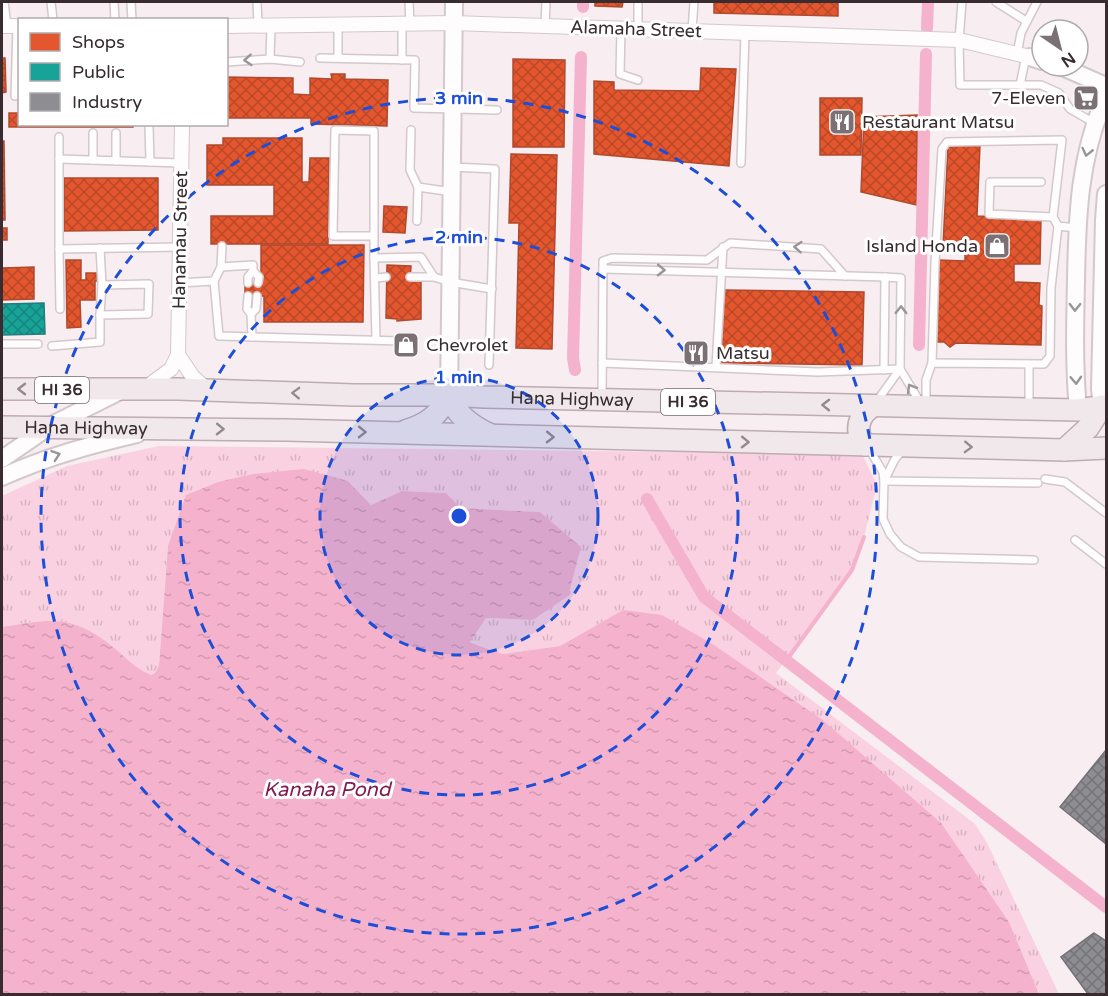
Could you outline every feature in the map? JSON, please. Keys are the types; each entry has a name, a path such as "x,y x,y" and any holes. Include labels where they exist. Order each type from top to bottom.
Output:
{"main road":[{"name":"Hana Highway","path":"2,389 449,394 602,400 1097,411"},
{"path":"449,394 456,409 468,422 491,436"},
{"name":"HI 36","path":"395,433 416,427 432,418 441,410 449,394"},
{"path":"865,445 860,436 859,422 866,411 873,406"},
{"path":"1097,411 1095,436 1107,442"},
{"path":"1064,450 1097,411"},
{"name":"Hana Highway","path":"2,427 395,433 1064,450 1107,448"}],"street":[{"path":"449,394 454,2"},
{"name":"Alamaha Street","path":"228,26 454,24 959,40 1029,57"},
{"path":"1088,78 1107,86"},
{"path":"1097,411 1074,350 1077,228 1081,182 1089,145 1107,96"},
{"name":"Hanamau Street","path":"178,355 182,126"},
{"path":"1097,411 1107,194"},
{"path":"1076,263 1080,272 1091,276 1099,271 1103,262"},
{"path":"2,459 50,426 133,390 171,369 178,355 193,377 208,390"},
{"path":"2,477 74,449 161,428"}],"lane":[{"path":"4,2 11,26 15,96 18,95"},
{"path":"51,2 53,18"},
{"path":"114,2 115,18"},
{"path":"131,2 132,18"},
{"path":"257,2 270,59"},
{"path":"402,60 409,2"},
{"path":"545,26 546,2"},
{"path":"638,2 638,30"},
{"path":"692,31 694,2"},
{"path":"962,2 959,40 960,84 1041,85 1059,93 1070,109 1096,123"},
{"path":"996,2 1026,21"},
{"path":"1020,85 1029,57 1021,33 1037,2"},
{"path":"338,25 338,58"},
{"path":"621,29 620,74 638,80"},
{"path":"741,163 745,33"},
{"path":"320,57 415,60 414,108 497,110"},
{"path":"228,62 270,59 300,62"},
{"path":"148,127 150,162"},
{"path":"374,236 333,236 335,130 374,131 376,340"},
{"path":"411,130 410,170 418,187 417,221"},
{"path":"93,133 93,160"},
{"path":"116,133 116,161"},
{"path":"59,137 60,309"},
{"path":"925,407 926,380 932,363 942,149 947,142 1062,140 1053,217 1058,226 1051,288 1050,356 1044,364 932,363"},
{"path":"59,159 181,163"},
{"path":"452,167 495,169 489,365"},
{"path":"1041,182 990,182 989,214 1053,217"},
{"path":"418,187 452,192"},
{"path":"1058,226 1077,228"},
{"path":"602,400 603,261 612,258 707,260 730,243 820,249 845,276"},
{"path":"222,246 221,267 214,281 219,336 401,340"},
{"path":"59,249 180,247"},
{"path":"717,367 723,247"},
{"path":"52,346 100,342 102,285 100,248"},
{"path":"374,258 421,257 434,277"},
{"path":"221,267 253,265 248,283"},
{"path":"603,269 901,278 900,369 925,407"},
{"path":"253,271 259,277 258,283"},
{"path":"375,278 386,277"},
{"path":"410,278 434,277 492,289"},
{"path":"884,370 885,277"},
{"path":"179,283 214,281"},
{"path":"100,315 148,314 149,284 102,285"},
{"path":"248,296 247,309 251,314 252,337"},
{"path":"251,314 256,309 257,296"},
{"path":"2,344 38,344"},
{"path":"602,363 818,372 900,369"},
{"path":"1029,364 1029,410"},
{"path":"873,406 900,369"},
{"path":"865,445 878,462 885,481"},
{"path":"910,446 895,459 885,481 883,519 890,534 902,547 919,557 1034,560"},
{"path":"1045,479 1065,482 1107,513"},
{"path":"885,481 1038,483"},
{"path":"1075,540 1107,564"}],"green space":[{"path":"159,446 862,454 877,485 864,537 852,570 776,673 975,824 987,843 1059,994 1039,994 1009,922 623,610 560,646 502,654 469,641 486,618 533,620 540,512 461,508 446,493 402,491 371,505 348,481 168,546 159,665 156,672 150,675 135,666 98,636 72,624 47,621 2,627 2,496 67,466"}],"water":[{"name":"Kanaha Pond","path":"304,469 348,481 371,505 402,491 446,493 461,508 540,512 581,547 568,596 533,620 486,618 470,642 502,654 560,646 623,610 662,615 714,645 824,721 941,823 1009,922 1039,994 2,994 2,627 48,621 73,624 98,636 151,675 156,672 159,665 168,546 186,495 218,482 253,474"}],"building: Shops":[{"path":"595,2 623,2 622,7 595,6"},
{"path":"714,2 838,2 838,16 714,13"},
{"path":"2,58 5,58 6,92 2,93"},
{"path":"513,59 565,60 564,147 513,147"},
{"path":"701,68 736,69 729,166 594,154 594,81 614,82 614,90 700,91"},
{"path":"331,74 345,74 345,79 388,80 387,126 311,124 311,118 228,118 228,77 293,78 293,94 310,95 310,78 332,79"},
{"path":"820,98 862,98 861,155 820,155"},
{"path":"9,113 18,113 18,126 133,126 133,127 9,127"},
{"path":"917,115 917,205 861,192 864,117"},
{"path":"223,138 302,138 302,182 309,182 310,158 329,158 328,244 211,244 211,216 274,216 274,185 207,185 207,145 223,145"},
{"path":"2,141 4,141 5,220 2,220"},
{"name":"Island Honda","path":"980,145 977,216 1041,218 1040,264 1014,264 1014,282 1040,283 1041,345 956,343 950,347 944,342 937,342 939,260 965,261 965,246 943,246 948,147"},
{"path":"511,154 557,155 552,349 516,348 519,223 509,223"},
{"path":"64,178 158,178 158,230 64,231"},
{"path":"384,206 407,207 405,233 383,232"},
{"path":"2,228 7,228 7,240 2,240"},
{"path":"261,245 364,245 363,322 264,322 264,296 245,296 245,283 261,283"},
{"path":"66,260 81,260 81,280 86,280 86,273 99,273 100,281 95,281 95,300 80,300 81,327 67,328"},
{"path":"387,265 411,266 410,281 421,281 421,319 397,321 397,319 386,318"},
{"path":"34,267 34,299 2,300 2,268"},
{"path":"723,290 864,292 862,365 722,363"}],"building: Public":[{"path":"44,303 45,334 2,335 2,304"}],"building: Industry":[{"path":"1106,750 1106,844 1060,807"},
{"path":"1094,933 1106,941 1106,994 1088,994 1061,957"}],"waterway":[{"path":"583,2 583,7"},
{"path":"927,28 928,2"},
{"path":"919,345 926,54"},
{"path":"575,370 573,358 581,57"},
{"path":"647,499 704,597 1106,907"},
{"path":"786,661 852,570 864,537"}],"place":[{"name":"7-Eleven","path":"1086,98"},
{"name":"Restaurant Matsu","path":"842,122"},
{"name":"Island Honda","path":"997,246"},
{"name":"Chevrolet","path":"406,345"},
{"name":"Matsu","path":"696,353"}]}
